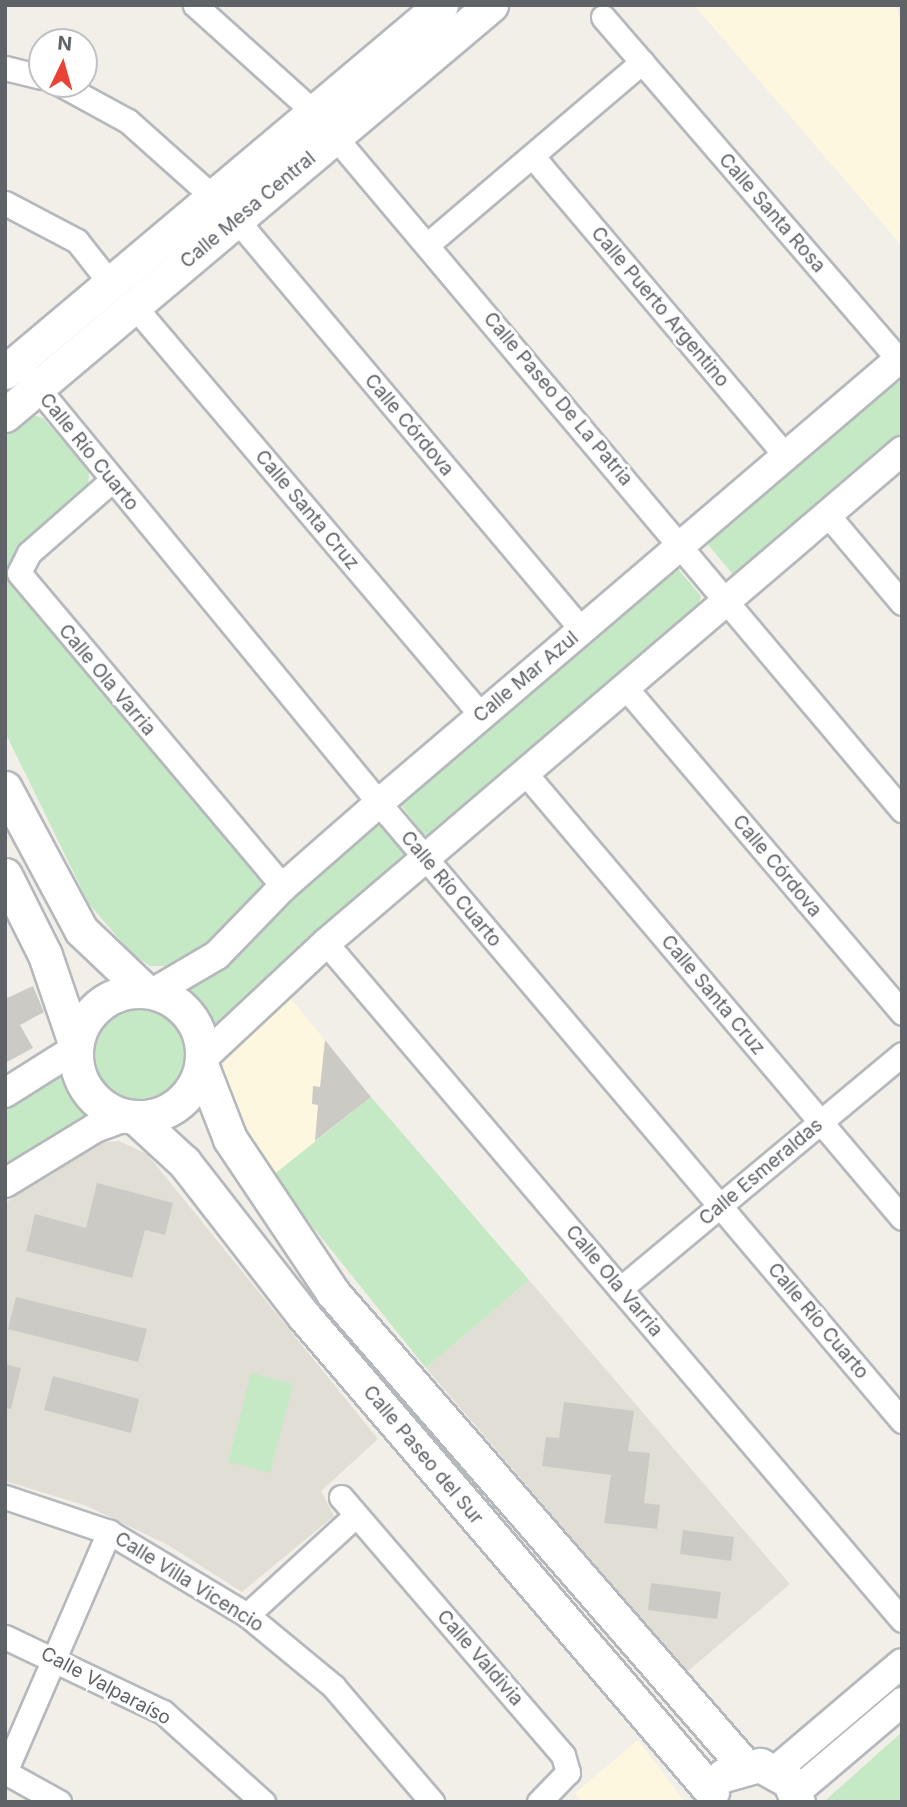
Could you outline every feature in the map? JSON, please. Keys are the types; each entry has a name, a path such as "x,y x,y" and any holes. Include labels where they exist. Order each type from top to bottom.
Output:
{"main road":[{"name":"Calle Mesa Central","path":"324,124 441,5"},
{"name":"Calle Mesa Central","path":"5,415 16,369 122,294 324,124 491,5"},
{"path":"5,788 81,930 149,991 180,1004 193,1020 202,1062 185,1098 170,1109 131,1116 97,1102 86,1089 46,955 5,875"},
{"path":"75,1046 82,1022 106,1000 149,991"},
{"name":"Calle Paseo del Sur","path":"202,1062 230,1139 333,1293 744,1765"},
{"name":"Calle Paseo del Sur","path":"131,1116 184,1162 304,1316 711,1797"},
{"path":"711,1797 724,1775 744,1765 790,1788"}],"street":[{"name":"Calle Paseo De La Patria","path":"195,5 324,124 428,244 902,810"},
{"name":"Calle Santa Rosa","path":"603,17 900,363"},
{"path":"428,244 534,158 642,62"},
{"path":"5,68 28,74"},
{"name":"Calle Córdova","path":"86,98 128,121 225,208 582,630"},
{"name":"Calle Puerto Argentino","path":"534,158 786,456"},
{"name":"Calle Santa Cruz","path":"5,203 77,241 481,715"},
{"name":"Calle Mar Azul","path":"149,991 217,955 282,887 786,456 900,363"},
{"name":"Calle Río Cuarto","path":"16,369 425,858 902,1420"},
{"path":"202,1062 326,943 902,451"},
{"name":"Calle Ola Varria","path":"111,481 29,553 19,573 282,887"},
{"path":"827,514 902,603"},
{"name":"Calle Córdova","path":"625,687 902,1013"},
{"name":"Calle Santa Cruz","path":"525,773 902,1217"},
{"name":"Calle Ola Varria","path":"326,943 902,1620"},
{"path":"5,1093 75,1046"},
{"name":"Calle Esmeraldas","path":"620,1289 902,1054"},
{"path":"5,1183 95,1128 131,1116"},
{"name":"Calle Villa Vicencio","path":"5,1497 109,1532 247,1615 333,1686 432,1802"},
{"name":"Calle Valdivia","path":"341,1497 563,1755 568,1772 539,1802"},
{"path":"247,1615 356,1515"},
{"path":"59,1802 5,1772 109,1532"},
{"name":"Calle Valparaíso","path":"5,1637 54,1657 163,1712 263,1802"},
{"path":"790,1788 902,1663"},
{"path":"790,1788 902,1702"}],"shaded area":[{"path":"694,5 896,5 902,28 902,246"},
{"path":"287,994 371,1097 272,1176 236,1113 222,1074 226,1056"},
{"path":"119,1141 147,1154 378,1439 321,1491 334,1516 242,1592 168,1545 87,1506 5,1481 5,1203 98,1143"},
{"path":"529,1280 790,1584 687,1672 426,1368"},
{"path":"638,1740 685,1802 582,1802 575,1793"}],"green space":[{"path":"891,380 902,383 902,439 735,577 706,542"},
{"path":"33,415 43,418 89,471 88,492 12,579 15,589 266,882 255,906 228,935 174,966 150,966 132,954 89,904 5,732 5,436"},
{"path":"678,569 701,596 696,615 431,837 423,834 399,802 665,572"},
{"path":"377,819 413,856 206,1040 204,1020 178,988"},
{"path":"141,1008 158,1012 173,1022 183,1037 187,1054 183,1071 173,1086 158,1096 141,1100 124,1096 109,1086 99,1071 95,1054 99,1037 109,1022 124,1012"},
{"path":"62,1065 78,1100 98,1117 5,1174 5,1109 35,1094"},
{"path":"371,1097 529,1280 426,1368 272,1176"},
{"path":"251,1373 293,1384 270,1473 228,1462"},
{"path":"902,1732 902,1802 825,1802 827,1799"}],"building":[{"path":"33,986 44,1012 20,1025 33,1048 5,1063 5,999"},
{"path":"325,1040 371,1097 315,1141 318,1105 312,1104 313,1086 320,1087"},
{"path":"97,1183 173,1203 165,1235 145,1230 132,1278 26,1251 35,1214 86,1228"},
{"path":"16,1297 147,1329 138,1362 8,1329"},
{"path":"5,1364 21,1368 11,1409 5,1408"},
{"path":"53,1376 139,1399 131,1433 44,1410"},
{"path":"564,1402 634,1411 628,1451 650,1453 644,1503 660,1505 657,1529 604,1523 611,1475 542,1466 546,1437 559,1438"},
{"path":"683,1530 734,1537 731,1561 680,1554"},
{"path":"651,1583 721,1592 717,1619 648,1610"}]}
